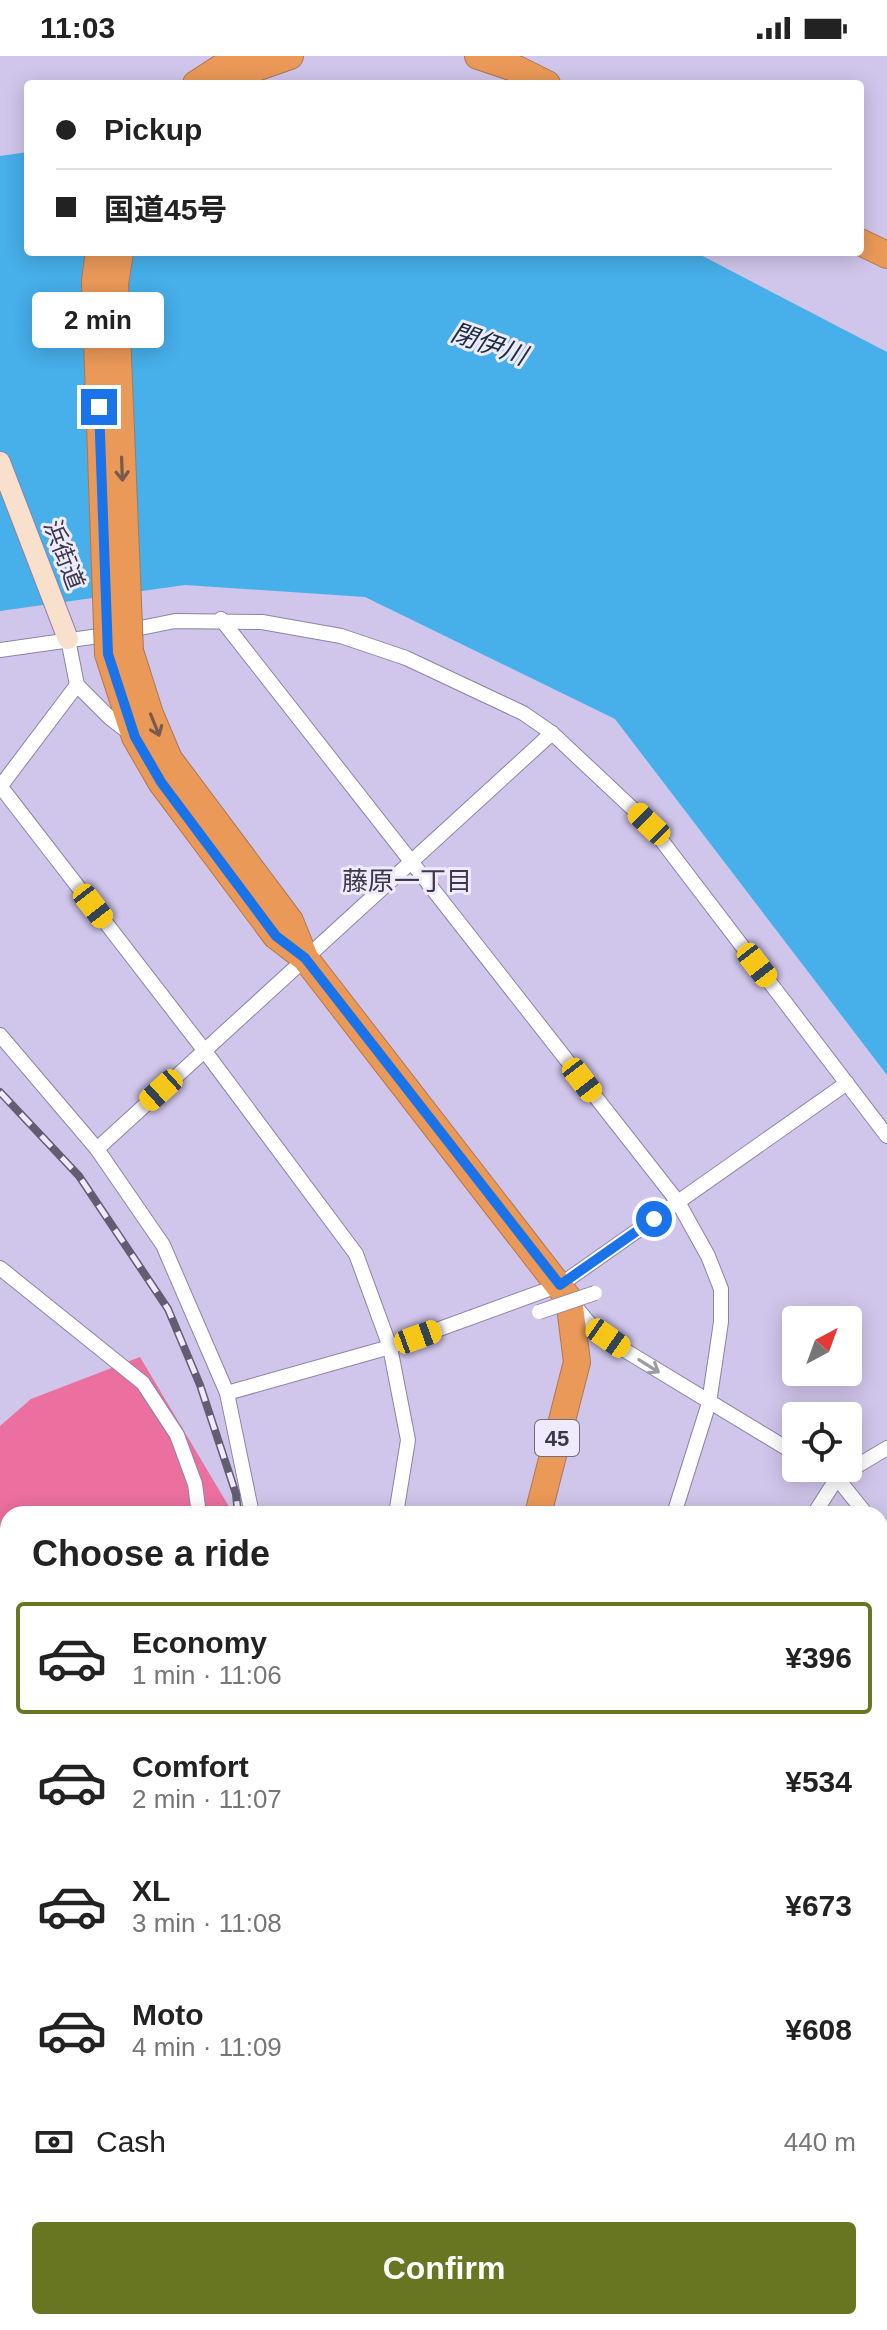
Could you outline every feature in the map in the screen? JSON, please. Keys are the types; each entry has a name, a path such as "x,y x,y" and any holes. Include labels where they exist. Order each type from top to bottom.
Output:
{"highway":[{"path":"202,80 239,56"},
{"path":"237,80 253,69 290,56"},
{"path":"478,56 539,80"},
{"path":"864,244 887,255"},
{"path":"98,256 95,281 119,653 135,737 161,782 276,936 305,958 564,1292"},
{"path":"119,256 115,284 119,653 169,759 290,921 305,958"},
{"name":"45","path":"540,1506 577,1362 564,1292"}],"street":[{"name":"浜街道","path":"0,462 68,639 77,685"},
{"path":"221,619 678,1202 708,1256 721,1289 721,1322 709,1403 677,1506"},
{"path":"0,650 106,635 175,621 221,619 262,622 341,636 406,658 510,706 552,733 649,824 887,1136"},
{"path":"135,737 110,718 77,685 0,787 204,1050 356,1254 390,1347 401,1392 408,1440 397,1506"},
{"path":"97,1149 552,733"},
{"path":"0,1035 97,1149 163,1245 227,1393 250,1506"},
{"path":"227,1393 390,1347 564,1292 678,1202 847,1083"},
{"path":"0,1268 143,1383 177,1435 195,1484 198,1506"},
{"path":"564,1292 594,1329 782,1446"},
{"path":"539,1312 595,1293"},
{"path":"862,1463 887,1448"},
{"path":"819,1506 834,1482"},
{"path":"840,1482 860,1506"}],"shaded area":[{"path":"140,1357 229,1506 0,1506 0,1426 31,1399"}],"water":[{"name":"閉伊川","path":"24,153 24,256 703,256 887,352 887,1075 615,719 365,597 185,585 0,611 0,156"}],"railway":[{"path":"0,1092 79,1176 168,1309 200,1385 237,1506"}],"district":[{"name":"藤原一丁目","path":"407,881"}],"route":[{"path":"99,407 108,654 135,737 161,782 276,936 305,958 560,1285 654,1219"}]}
